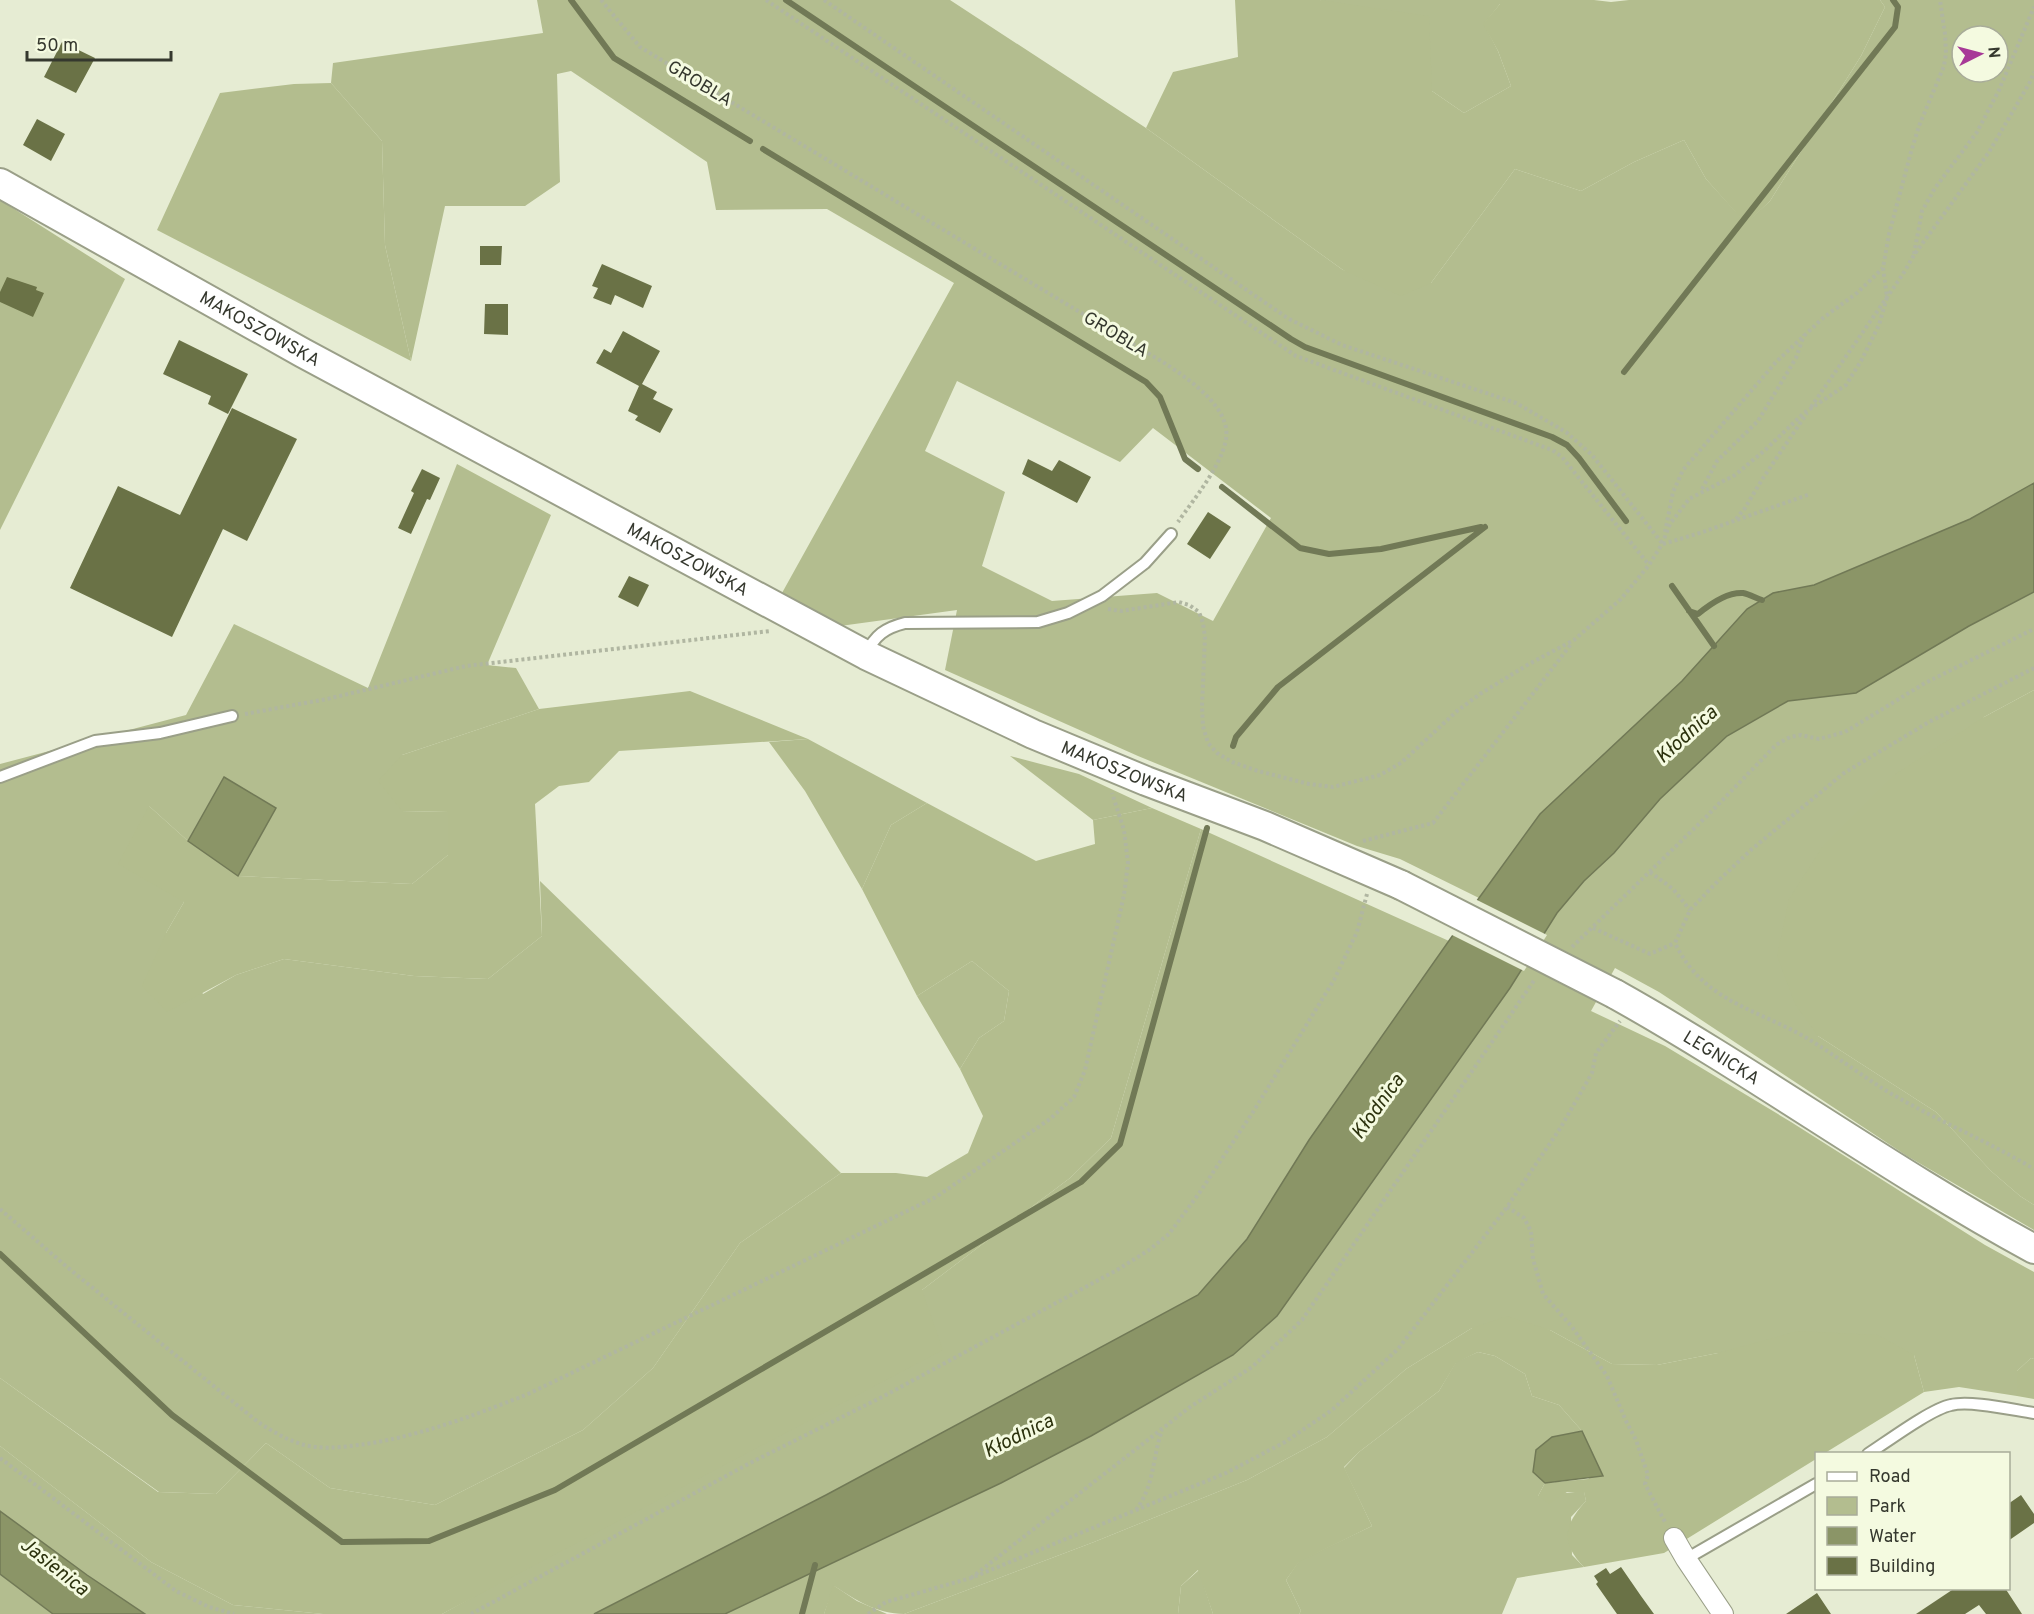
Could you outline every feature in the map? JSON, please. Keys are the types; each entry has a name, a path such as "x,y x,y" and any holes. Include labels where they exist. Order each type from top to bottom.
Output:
{"main road":[{"name":"MAKOSZOWSKA","path":"0,183 303,353 866,655 1023,730 1265,826 1401,885"},
{"name":"LEGNICKA","path":"1401,885 1619,1005 1707,1048 1936,1192 2034,1249"}],"street":[{"path":"1674,1538 1724,1614"}],"lane":[{"path":"866,655 871,644 881,632 891,626 905,623 1038,622 1068,613 1102,596 1145,563 1171,534"},
{"path":"0,777 95,741 159,733 232,716"},
{"path":"1871,1452 1931,1414 1952,1404 1971,1404 2034,1413"},
{"path":"1686,1559 1815,1485"}],"path":[{"name":"GROBLA","path":"601,0 640,47 1191,381 1218,411 1226,428 1225,445 1213,470 1171,534"},
{"path":"766,0 1296,356 1552,450 1562,457 1649,565"},
{"path":"824,0 1289,319 1342,345 1516,404 1566,432 1592,455 1662,544"},
{"path":"1363,841 1433,823 1574,640 1621,599 1649,565 1662,544 1670,524 1689,498 1735,475 1809,409 1846,385 1862,361 1880,325 1887,297 1883,268 1889,234 1919,126 1944,66 1945,34 1940,0"},
{"path":"1914,255 1922,211 1935,188 1977,132 1999,90 2034,7"},
{"path":"1736,519 1914,255 1989,152 2034,72"},
{"path":"1662,544 1673,492 1683,470 1776,362 1804,334 1857,293 1883,268"},
{"path":"1701,491 1718,461 1758,421 1796,358 1804,334"},
{"path":"1662,544 1704,532 1810,494"},
{"path":"1086,604 1121,611 1169,603 1189,605 1199,612 1205,637 1202,707 1203,726 1208,743 1217,753 1232,762 1309,784 1333,787 1380,775 1401,763 1457,711 1480,694 1574,640"},
{"path":"232,716 327,699 466,666 776,630 798,620"},
{"path":"1593,928 1650,954 1675,943 1690,910 1752,849 1844,773 1929,722 2034,668"},
{"path":"0,1209 67,1267 258,1422 283,1437 316,1447 350,1446 398,1439 464,1419 517,1398 936,1197 1050,1119 1074,1097 1085,1070 1124,895 1128,862 1124,830 1103,763"},
{"path":"1650,872 1673,889 1690,910"},
{"path":"471,1614 1117,1270 1169,1234 1247,1122 1334,980 1357,932 1364,912 1368,887"},
{"path":"1675,943 1696,975 1716,993 1805,1037 1886,1091 2034,1169"},
{"path":"868,1614 886,1602 971,1578 1226,1473 1285,1442 1332,1410 1398,1350 1507,1207 1561,1127 1592,1073 1596,1053 1619,1005"},
{"path":"1507,1207 1524,1218 1531,1231 1533,1259 1543,1294 1572,1328 1607,1376 1636,1440 1648,1475 1645,1484 1674,1538"},
{"path":"971,1578 1163,1428 1156,1449 1154,1472 1149,1488 1136,1511"},
{"path":"0,1458 176,1590 209,1606 234,1614"}],"green space":[{"path":"537,0 950,0 1146,128 1343,270 1431,283 1515,169 1581,191 1634,162 1684,140 1706,179 1746,223 1770,201 1861,56 1885,7 1880,0 2034,0 2034,483 1970,519 1814,585 1773,593 1747,609 1682,681 1540,814 1479,898 1400,859 1357,846 1138,756 945,670 957,610 840,626 782,593 954,283 827,209 716,210 707,162 571,71 557,74 560,182 525,206 445,206 411,361 385,245 382,141 331,83 333,63 543,33","holes":["957,381 1120,462 1153,428 1271,518 1213,621 1157,593 1052,601 982,566 1005,492 925,451"]},
{"path":"1320,0 1500,0 1500,4 1484,24 1498,51 1511,86 1464,113 1432,91"},
{"path":"0,200 125,279 0,530"},
{"path":"457,464 551,515 487,665 516,668 539,709 402,755 402,811 448,812 448,855 412,884 238,876 275,809 224,777 188,841 149,806 184,902 166,933 203,994 236,975 284,959 414,976 488,979 542,936 540,881 841,1173 740,1243 653,1368 583,1430 435,1505 330,1488 266,1443 216,1494 159,1492 0,1378 0,764 186,715 234,624 368,688"},
{"path":"2034,592 2034,690 1984,717 1818,1036 1936,1112 1991,1171 2034,1205 2034,1230 1907,1156 1659,992 1615,968 1591,1011 1665,1046 1791,1122 1985,1245 2034,1272 2034,1359 2031,1358 2017,1371 2017,1396 1959,1387 1924,1392 1914,1355 1718,1353 1657,1365 1612,1364 1550,1330 1472,1328 1406,1369 1327,1437 1247,1480 1094,1542 904,1614 876,1609 834,1586 824,1614 725,1614 1001,1483 1091,1436 1233,1355 1277,1316 1510,988 1557,913 1584,881 1614,853 1660,799 1727,736 1788,701 1856,693 1969,626"},
{"path":"808,739 927,803 891,825 862,889 805,791 769,742"},
{"path":"1010,756 1079,774 1152,808 1093,820"},
{"path":"1201,829 1449,941 1309,1140 1247,1239 1198,1295 826,1495 594,1614 442,1614 511,1576 922,1290 1070,1178 1111,1138"},
{"path":"972,961 1009,991 1004,1021 979,1038 960,1069 917,996"},
{"path":"1478,1352 1495,1356 1525,1374 1532,1396 1559,1405 1582,1431 1552,1437 1533,1472 1545,1483 1538,1496 1584,1491 1586,1501 1571,1517 1572,1555 1584,1567 1517,1578 1502,1614 1299,1614 1301,1611 1286,1580 1299,1561 1372,1526 1344,1468 1359,1452 1439,1391 1456,1362"},
{"path":"0,1446 151,1562 233,1605 323,1614 145,1614 0,1511"},
{"path":"1199,1570 1213,1614 1178,1614 1181,1586"},
{"path":"0,1574 53,1614 0,1614"}],"shaded area":[{"path":"1235,0 1320,0 1429,16 1432,91 1464,113 1511,86 1498,51 1483,24 1500,4 1500,0 1611,2 1629,0 1880,0 1885,7 1861,56 1770,201 1746,224 1706,179 1684,140 1634,162 1581,191 1515,169 1431,283 1401,296 1343,270 1146,128 1173,72 1238,57"},
{"path":"331,83 382,141 385,245 411,361 157,230 220,93 294,84"},
{"path":"2034,690 2034,1205 1991,1171 1936,1112 1818,1036 1795,1004 1777,956 1789,899 1823,846 1894,775 1984,717"},
{"path":"690,691 808,739 619,751 589,782 559,786 535,804 542,936 488,979 414,976 284,959 236,975 167,1012 142,986 166,933 184,902 118,864 149,806 188,841 238,876 412,884 448,855 448,812 402,811 378,781 402,755 539,709"},
{"path":"927,803 1036,861 1095,844 1093,820 1152,808 1201,829 1111,1138 1070,1178 922,1290 943,1350 442,1614 323,1614 233,1605 151,1562 0,1446 0,1378 158,1492 216,1494 266,1443 330,1488 435,1505 583,1430 653,1368 740,1243 841,1173 896,1173 927,1177 968,1153 983,1116 960,1069 979,1038 1004,1021 1009,991 972,961 917,996 862,889 891,825"},
{"path":"1507,1316 1550,1330 1612,1364 1657,1365 1718,1353 1798,1331 1878,1335 1914,1355 1924,1392 1827,1452 1815,1452 1815,1460 1664,1553 1584,1567 1571,1550 1568,1534 1573,1518 1586,1501 1584,1492 1567,1492 1549,1504 1538,1496 1545,1483 1588,1479 1600,1470 1582,1431 1559,1405 1532,1396 1525,1374 1495,1356 1478,1352 1456,1363 1439,1391 1359,1452 1344,1467 1372,1526 1299,1562 1286,1580 1301,1611 1299,1614 1213,1614 1198,1570 1181,1586 1178,1614 904,1614 1094,1542 1247,1480 1327,1437 1406,1369 1472,1328"},
{"path":"2031,1358 2034,1359 2034,1399 2017,1396 2017,1371"},
{"path":"833,1585 857,1601 887,1614 824,1614"}],"water":[{"name":"Kłodnica","path":"2034,483 2034,592 1969,626 1856,693 1788,701 1727,736 1660,799 1614,853 1584,881 1557,913 1510,988 1277,1316 1233,1355 1091,1436 1001,1483 725,1614 594,1614 826,1495 1198,1295 1247,1239 1309,1140 1540,814 1682,681 1747,609 1773,593 1814,585 1970,519"},
{"path":"224,777 276,808 238,876 188,841"},
{"path":"1582,1431 1603,1476 1545,1483 1533,1472 1536,1450 1552,1437"},
{"name":"Jasienica","path":"0,1511 145,1614 53,1614 0,1574"}],"pier":[{"path":"1475,899 1547,935 1524,971 1450,934"}],"building":[{"path":"62,42 95,58 76,93 44,77"},
{"path":"37,119 65,134 51,161 23,145"},
{"path":"480,246 502,246 501,265 480,265"},
{"path":"602,264 652,286 643,308 615,295 611,305 593,298 598,288 592,286"},
{"path":"7,277 37,287 36,290 44,293 33,317 0,302 0,292"},
{"path":"485,304 508,304 508,335 484,334"},
{"path":"623,331 660,351 642,384 657,392 653,399 673,409 660,433 635,420 638,416 628,411 639,386 596,363 604,349 611,353"},
{"path":"179,340 248,374 228,414 208,404 211,396 163,374"},
{"path":"232,408 297,439 247,541 223,529 172,637 70,588 118,486 180,515"},
{"path":"1028,459 1052,471 1059,460 1091,477 1077,503 1022,474"},
{"path":"422,469 440,478 430,500 427,499 411,534 398,528 414,493 411,491"},
{"path":"1208,512 1231,527 1210,559 1187,544"},
{"path":"629,576 649,585 638,607 618,597"},
{"path":"2021,1495 2034,1514 2034,1523 2010,1540 2010,1503"},
{"path":"1621,1567 1654,1614 1617,1614 1596,1584 1598,1582 1594,1576 1606,1568 1610,1574"},
{"path":"1952,1590 2006,1590 2022,1614 1986,1614 1979,1605 1965,1614 1916,1614"},
{"path":"1817,1593 1831,1614 1786,1614"}],"waterway":[{"path":"571,0 614,58 750,141"},
{"path":"786,0 1305,347 1552,437 1567,445 1626,521"},
{"path":"1624,372 1895,27 1898,7 1893,0"},
{"path":"763,149 1146,382 1160,397 1185,459 1198,469"},
{"path":"1222,487 1300,548 1329,554 1381,549 1481,527"},
{"path":"1233,746 1236,737 1278,687 1485,527"},
{"path":"1672,586 1714,646"},
{"path":"1689,611 1698,614 1719,599 1737,593 1762,600"},
{"path":"0,1254 172,1415 342,1542 429,1541 555,1490 1081,1182 1120,1144 1207,828"},
{"path":"802,1614 815,1565"}]}
